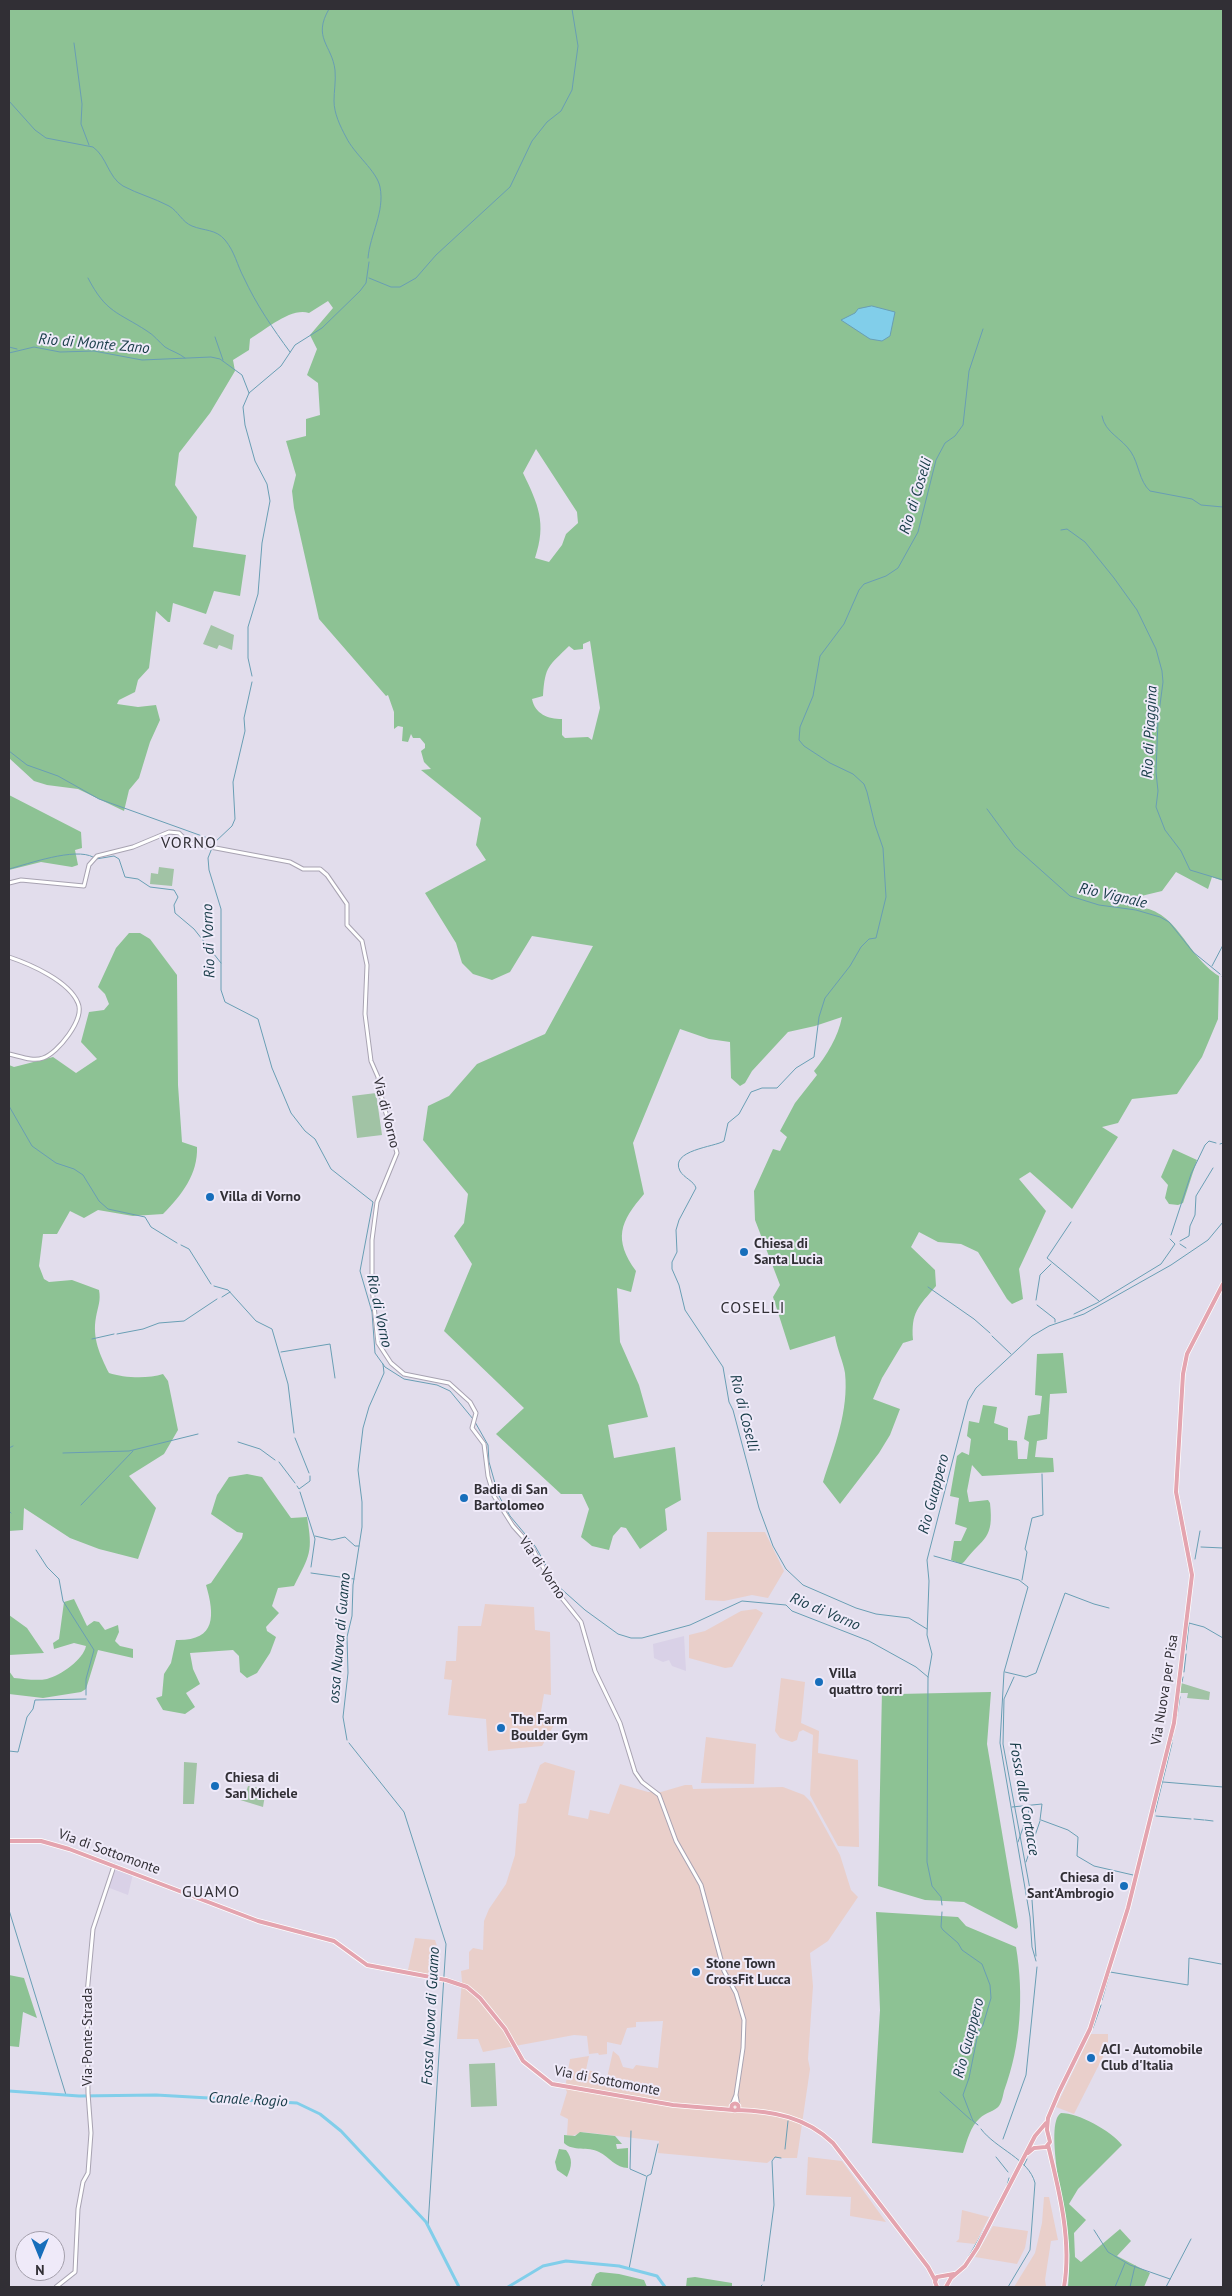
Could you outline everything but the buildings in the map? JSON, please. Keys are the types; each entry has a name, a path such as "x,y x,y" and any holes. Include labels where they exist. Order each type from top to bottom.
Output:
{"main road":[{"name":"Via Nuova per Pisa","path":"1047,2122 1058,2092 1090,2029 1128,1908 1174,1724 1192,1575 1176,1492 1183,1374 1187,1354 1223,1284"},
{"name":"Via di Sottomonte","path":"9,1842 46,1842 258,1921 334,1942 367,1965 458,1983 475,1992 505,2028 523,2060 552,2084 673,2105 724,2109 735,2108"},
{"path":"735,2108 789,2116 824,2134 845,2158 928,2267 937,2287"},
{"path":"946,2287 948,2281 965,2266 977,2248 1034,2139 1047,2122"},
{"path":"1047,2122 1050,2141 1048,2145 1066,2239 1067,2261 1064,2287"},
{"path":"1040,2132 1048,2134"},
{"path":"1034,2139 1051,2159"},
{"path":"1028,2153 1048,2145"},
{"path":"928,2267 948,2281"},
{"path":"935,2280 942,2275 956,2274"}],"street":[{"name":"Via di Vorno","path":"9,883 21,880 81,887 86,884 89,865 95,858 133,847 169,832 182,833 188,843 248,856 292,862 303,868 323,870 347,904 347,925 362,941 367,968 365,1014 371,1061 378,1077 397,1154 378,1202 372,1240 372,1287 378,1343 391,1363 404,1374 449,1384 470,1402 476,1416 472,1426 484,1444 488,1476 494,1496 513,1526 531,1546 557,1592 580,1622 595,1671 620,1723 635,1772 642,1782 659,1795 676,1841 701,1885 724,1971 736,1992 744,2020 743,2048 735,2108"},
{"path":"9,957 26,962 68,990 77,1000 79,1012 66,1040 50,1054 37,1059 9,1054"},
{"name":"Via Ponte Strada","path":"56,2287 74,2272 78,2208 83,2182 88,2172 91,2133 88,2099 87,1994 93,1929 114,1866"}],"shaded area":[{"path":"707,1532 765,1532 784,1571 768,1598 752,1595 724,1601 705,1600"},
{"path":"485,1604 534,1607 535,1630 550,1632 551,1695 544,1694 540,1717 559,1716 542,1746 488,1751 486,1719 448,1715 452,1680 444,1679 446,1661 456,1661 458,1626 481,1626"},
{"path":"756,1609 763,1613 732,1667 725,1668 689,1658 689,1635 705,1631 741,1611"},
{"path":"684,1636 686,1671 672,1666 669,1660 663,1662 654,1658 653,1644"},
{"path":"781,1678 805,1682 801,1723 819,1731 818,1753 858,1760 859,1847 838,1846 810,1795 813,1735 803,1730 799,1732 797,1740 792,1742 780,1738 775,1731"},
{"path":"706,1737 756,1744 754,1784 701,1783"},
{"path":"545,1762 575,1771 568,1815 588,1819 590,1810 609,1814 620,1784 648,1792 661,1792 685,1785 692,1785 693,1789 783,1787 804,1795 811,1802 840,1855 851,1890 858,1897 828,1941 810,1953 813,1986 808,2059 810,2069 797,2158 774,2158 767,2163 658,2153 659,2141 583,2132 572,2136 567,2135 568,2119 560,2115 567,2092 565,2088 570,2059 589,2056 586,2070 596,2072 596,2077 607,2078 613,2051 619,2056 623,2067 633,2069 636,2065 658,2068 663,2021 636,2022 636,2027 627,2028 621,2045 607,2042 607,2054 599,2055 598,2053 589,2054 587,2036 574,2035 483,2052 478,2039 457,2039 462,1981 461,1971 469,1969 469,1952 473,1948 483,1950 484,1921 489,1909 506,1884 515,1855 519,1804 526,1803 540,1765"},
{"path":"118,1869 133,1874 128,1895 107,1887 115,1871"},
{"path":"415,1938 435,1940 440,1955 438,1976 408,1970"},
{"path":"1091,2034 1108,2034 1108,2047 1074,2114 1056,2107"},
{"path":"808,2157 842,2161 886,2222 850,2216 851,2197 806,2195"},
{"path":"1044,2197 1049,2197 1058,2240 1051,2241 1045,2280 1046,2286 1055,2287 1014,2287 1035,2253 1042,2223"},
{"path":"962,2210 989,2217 975,2244 956,2242 959,2239"},
{"path":"993,2226 1028,2231 1025,2248 1017,2264 975,2257"}],"green space":[{"path":"9,9 1223,9 1223,881 1212,877 1208,889 1176,872 1162,891 1137,897 1130,904 1133,907 1148,909 1160,914 1180,933 1207,967 1219,976 1218,1019 1202,1057 1177,1094 1132,1099 1118,1123 1102,1127 1118,1137 1072,1209 1030,1172 1019,1179 1046,1211 1019,1269 1023,1299 1012,1304 1007,1299 978,1252 961,1244 938,1242 919,1232 911,1247 935,1270 936,1286 917,1310 913,1323 913,1340 903,1343 882,1378 873,1399 900,1409 890,1435 879,1453 840,1504 823,1482 843,1415 846,1387 843,1364 835,1336 790,1350 773,1297 780,1285 755,1220 754,1191 773,1149 780,1151 787,1137 780,1131 795,1103 817,1075 814,1071 831,1046 838,1032 842,1017 788,1032 752,1071 745,1083 740,1086 731,1078 730,1042 709,1039 680,1029 633,1143 644,1194 629,1213 622,1231 622,1240 624,1249 636,1271 631,1292 617,1288 620,1342 639,1385 648,1417 608,1425 614,1458 675,1447 681,1500 665,1509 667,1530 640,1549 626,1528 621,1527 613,1536 609,1550 592,1546 581,1537 589,1509 582,1494 561,1494 496,1434 524,1408 444,1331 472,1264 454,1236 464,1223 468,1194 423,1140 428,1106 449,1096 477,1064 545,1034 593,946 532,936 510,972 492,980 473,974 462,963 456,943 425,893 486,860 476,845 481,818 421,770 431,769 424,762 421,751 425,748 425,744 420,738 413,738 411,734 408,742 402,741 403,727 398,726 394,729 394,712 388,695 386,696 319,619 294,508 292,491 296,475 286,441 306,436 306,419 320,415 318,383 307,375 317,349 310,335 333,308 328,301 309,313 294,313 286,316 250,339 249,350 233,360 235,371 210,413 179,453 175,485 197,517 193,547 246,555 240,596 214,591 206,614 173,603 170,622 156,611 149,668 138,680 135,692 119,700 117,704 138,707 156,705 160,720 150,742 139,778 129,790 124,811 78,789 47,785 34,781 9,758","holes":["536,449 577,512 578,523 566,534 562,545 549,562 535,558 539,546 539,514 537,504 523,473","590,641 600,708 592,740 588,737 565,738 562,735 562,719 543,715 536,708 532,699 543,696 547,672 557,658 569,646 574,650 583,649 583,644"]},
{"path":"211,625 234,635 232,650 219,645 217,649 203,644"},
{"path":"9,795 81,832 82,848 75,850 78,865 72,867 41,862 9,870"},
{"path":"159,867 174,869 172,886 150,884 151,873 158,874"},
{"path":"129,933 140,933 150,939 177,975 178,1085 182,1142 197,1147 195,1166 188,1184 163,1214 133,1216 98,1210 84,1218 70,1211 57,1234 43,1234 39,1266 44,1279 49,1282 72,1280 99,1290 95,1332 100,1353 109,1373 136,1377 150,1377 163,1374 168,1381 178,1430 164,1454 129,1476 156,1508 138,1559 99,1549 70,1538 24,1508 23,1530 9,1531 9,1065 14,1067 53,1057 76,1073 97,1059 81,1042 89,1012 104,1010 109,1004 105,994 98,987 116,948"},
{"path":"376,1093 382,1135 357,1138 352,1096"},
{"path":"1173,1149 1197,1160 1183,1203 1178,1205 1169,1204 1165,1198 1168,1185 1161,1177"},
{"path":"1063,1353 1067,1393 1050,1394 1047,1439 1037,1441 1035,1457 1053,1458 1054,1472 982,1476 972,1465 967,1491 969,1502 988,1500 991,1515 989,1531 964,1562 961,1564 951,1560 954,1541 961,1541 967,1528 955,1524 959,1498 950,1496 957,1456 962,1452 969,1455 971,1439 967,1436 969,1421 979,1423 983,1405 997,1407 994,1423 1008,1428 1008,1440 1017,1441 1018,1459 1027,1459 1029,1442 1024,1439 1028,1416 1040,1414 1042,1396 1035,1395 1037,1354"},
{"path":"247,1474 262,1477 291,1518 307,1517 310,1546 307,1560 294,1586 278,1588 272,1606 279,1613 266,1627 267,1631 276,1637 270,1653 257,1673 247,1678 240,1672 239,1656 233,1650 190,1653 193,1669 200,1684 186,1693 195,1707 185,1714 163,1710 156,1698 162,1696 164,1674 171,1663 176,1640 199,1636 205,1631 211,1616 206,1585 211,1583 242,1538 243,1533 237,1532 211,1514 217,1495 229,1477"},
{"path":"74,1599 87,1626 94,1621 99,1622 105,1630 118,1625 119,1632 115,1641 120,1646 133,1649 133,1658 98,1650 86,1689 81,1692 43,1698 9,1694 9,1671 14,1678 47,1679 65,1670 81,1656 86,1646 74,1643 54,1649 53,1643 59,1639 64,1602"},
{"path":"9,1615 27,1628 44,1653 9,1655"},
{"path":"1181,1683 1210,1692 1209,1700 1187,1698 1188,1693 1180,1693"},
{"path":"882,1690 898,1694 991,1692 987,1744 1018,1927 1016,1929 964,1902 925,1900 878,1886"},
{"path":"184,1762 197,1763 194,1804 183,1804"},
{"path":"248,1786 266,1789 263,1807 237,1799 238,1797 244,1798"},
{"path":"876,1912 958,1917 966,1926 1016,1947 1020,2001 1017,2038 1010,2074 1000,2104 997,2108 982,2116 977,2122 969,2134 963,2153 872,2143 880,2010"},
{"path":"9,1975 24,1978 37,2018 23,2012 19,2047 9,2046"},
{"path":"495,2063 497,2106 471,2107 469,2064"},
{"path":"1061,2113 1085,2119 1110,2134 1122,2145 1078,2189 1069,2204 1086,2220 1074,2233 1075,2257 1081,2262 1120,2229 1131,2241 1117,2256 1150,2273 1144,2287 1068,2287 1069,2245 1054,2135 1056,2121"},
{"path":"580,2132 615,2136 622,2144 616,2144 617,2149 628,2148 628,2168 620,2166 595,2150 572,2147 564,2143 564,2135 575,2136"},
{"path":"559,2149 566,2150 571,2160 567,2177 557,2170 555,2162"},
{"path":"600,2272 644,2280 647,2287 593,2287 591,2285 596,2274"},
{"path":"695,2277 732,2283 732,2287 686,2287 687,2278"}],"water":[{"path":"872,306 895,312 890,336 882,341 870,339 841,320 855,313 858,309"}],"waterway":[{"name":"Rio di Vorno","path":"329,9 322,27 324,41 335,70 334,106 336,115 350,143 375,175 380,187 381,205 368,258"},
{"path":"369,278 391,287 400,287 416,278 436,255 510,187 532,141 547,122 561,111 572,90 578,46 572,9"},
{"path":"74,43 82,104 81,124 89,145"},
{"path":"9,101 35,130 46,138 93,147 98,151 114,178 123,186 169,206 185,222 192,226 221,236 231,249 259,307 290,352"},
{"name":"Rio di Vorno","path":"252,676 248,658 248,627 258,594 262,543 270,501 267,484 255,461 245,425 243,407 249,393 281,366 295,345 322,328 360,291 366,283 369,262"},
{"path":"88,278 101,298 113,310 150,333 165,347 185,358"},
{"name":"Rio di Coselli","path":"927,1629 909,1618 876,1614 856,1608 803,1585 786,1569 773,1546 759,1508 733,1410 729,1402 723,1367 685,1310 679,1285 672,1269 672,1262 677,1252 676,1230 679,1220 696,1188 680,1171 678,1164 681,1158 694,1150 724,1141 728,1123 739,1114 751,1092 762,1088 777,1088 796,1068 814,1057 819,1017 825,998 850,966 861,947 869,939 876,938 886,897 883,848 867,792 864,784 853,774 830,763 804,746 799,740 800,727 813,696 820,656 844,624 859,590 864,584 886,576 898,568 918,532 936,460 945,443 955,436 963,425 969,371 983,329"},
{"path":"215,337 223,360"},
{"name":"Rio di Monte Zano","path":"9,347 17,349"},
{"name":"Rio di Monte Zano","path":"9,353 34,347 60,352 94,351 142,360 211,357 220,359 242,375 249,393"},
{"path":"1102,416 1110,431 1131,452 1141,477 1150,491 1192,499 1201,505 1223,507"},
{"name":"Rio di Piaggina","path":"1061,530 1067,529 1085,542 1114,578 1137,610 1156,649 1163,682 1158,720 1156,772 1158,791 1156,807 1165,830 1181,851 1190,870 1223,880"},
{"name":"Rio di Vorno","path":"252,682 244,718 245,731 233,782 235,819 232,826 214,843 208,858 209,870 221,909 221,990 225,1002 258,1019 272,1068 291,1113 305,1131 315,1139 331,1169 373,1202 360,1271 372,1312 375,1353 385,1367 404,1379 437,1385 450,1391 473,1419"},
{"path":"9,751 27,765 58,776 99,799 216,841"},
{"name":"Rio Vignale","path":"987,809 1015,847 1070,896 1099,905 1136,910 1160,917 1169,922 1193,952 1220,974"},
{"path":"9,869 64,855 85,854 93,857"},
{"path":"96,859 114,856 119,859 125,877 138,879 150,887 174,890 178,897 174,905 175,913 194,929 221,963"},
{"name":"Rio di Piaggina","path":"1212,966 1223,945"},
{"path":"9,1106 32,1146 56,1163 74,1169 83,1175 99,1201 108,1209 145,1217 151,1227 177,1243"},
{"path":"1171,1235 1191,1174 1205,1145 1209,1141 1216,1143"},
{"path":"1180,1241 1189,1236 1190,1226 1195,1215 1196,1196 1213,1168"},
{"path":"1071,1222 1047,1258 1099,1301"},
{"name":"Rio Guappero","path":"942,1905 941,1897 932,1886 927,1862 928,1677 932,1654 927,1635 929,1581 927,1560 968,1401 976,1388 1032,1336 1049,1326 1084,1314 1171,1265 1208,1240 1223,1222"},
{"path":"1074,1314 1097,1303 1161,1264 1175,1244 1170,1239"},
{"path":"1180,1244 1186,1248"},
{"path":"181,1245 189,1249 211,1284"},
{"path":"1036,1300 1040,1275 1051,1264"},
{"path":"214,1286 228,1290 256,1321 272,1329 288,1384 294,1433"},
{"path":"928,1287 974,1319 990,1333"},
{"path":"222,1297 230,1292"},
{"path":"117,1334 143,1329 159,1323 184,1321 217,1299"},
{"path":"1037,1305 1055,1319 1055,1322"},
{"path":"92,1339 114,1334"},
{"path":"992,1336 1011,1354"},
{"path":"281,1352 330,1344 335,1378"},
{"name":"ossa Nuova di Guamo","path":"347,1740 343,1717 348,1673 347,1637 352,1616 353,1585 362,1527 362,1502 358,1470 363,1428 369,1407 384,1373 383,1364"},
{"name":"Rio di Vorno","path":"475,1422 488,1445 489,1462 498,1494 510,1516 535,1546 558,1586 585,1610 618,1634 631,1638 642,1638 690,1625 742,1601 786,1605 792,1611 869,1641 916,1667 928,1677"},
{"path":"63,1453 129,1451 198,1434"},
{"path":"295,1438 309,1473"},
{"path":"238,1442 260,1449 275,1460"},
{"path":"9,1448 13,1446"},
{"path":"81,1505 133,1451"},
{"path":"279,1462 295,1483"},
{"path":"1022,1580 1027,1552 1025,1549 1032,1518 1043,1515 1042,1474"},
{"path":"297,1486 299,1489 310,1481 310,1476"},
{"path":"300,1492 315,1539 311,1567"},
{"path":"1195,1559 1200,1531"},
{"path":"315,1536 332,1540 345,1537 355,1546 359,1546"},
{"path":"1201,1547 1223,1548"},
{"path":"36,1550 47,1567 59,1579 63,1601 94,1650 86,1679 86,1695"},
{"name":"Fossa alle Cortacce","path":"934,1556 1019,1580 1028,1587 1004,1672 1000,1743 1030,1917 1032,1947 1036,1961"},
{"path":"311,1573 354,1579"},
{"path":"1005,1672 1026,1677 1036,1673 1065,1593 1109,1608"},
{"path":"1186,1650 1189,1623 1204,1627 1223,1638"},
{"path":"1184,1672 1186,1654"},
{"name":"Fossa alle Cortacce","path":"1014,1677 1004,1699 1003,1744 1032,1900 1036,1956"},
{"path":"1182,1682 1183,1677"},
{"path":"1177,1716 1180,1697"},
{"path":"9,1751 18,1752 27,1717 33,1709 35,1700 86,1699"},
{"path":"1172,1741 1174,1730"},
{"name":"Fossa Nuova di Guamo","path":"349,1743 404,1812 446,1944 428,2226"},
{"path":"1155,1812 1172,1743"},
{"path":"1163,1782 1223,1787"},
{"path":"1012,1807 1042,1804 1040,1820"},
{"path":"1018,1842 1030,1808"},
{"path":"1156,1816 1191,1819"},
{"path":"1194,1819 1204,1820"},
{"path":"1041,1820 1068,1830 1078,1837 1077,1856 1094,1866 1133,1875"},
{"path":"1205,1820 1213,1821"},
{"path":"1026,1862 1040,1821"},
{"path":"9,1910 66,2095"},
{"name":"Rio Guappero","path":"942,1912 941,1927 958,1943 962,1950 982,1964 990,1985 991,1998 983,2025 978,2033 969,2078 963,2095 973,2121 978,2125"},
{"path":"1102,2000 1110,1972 1188,1985 1189,1958 1221,1964"},
{"path":"1003,2139 1026,2075 1037,1967"},
{"path":"1093,2028 1101,2005"},
{"name":"Canale Rogio","path":"9,2091 79,2096 156,2095 297,2103 320,2114 341,2131 426,2222 459,2287"},
{"path":"940,2092 971,2120"},
{"path":"785,2149 788,2121"},
{"name":"Rio Guappero","path":"981,2129 1026,2167 1035,2183 1030,2250 1008,2287"},
{"path":"631,2131 630,2169 646,2176"},
{"path":"629,2269 647,2176 651,2174 658,2144"},
{"path":"764,2281 774,2205 772,2161 775,2157 781,2158"},
{"path":"996,2157 1008,2172"},
{"name":"Rio Guappero","path":"1024,2165 1027,2159"},
{"path":"1007,2186 1009,2178"},
{"path":"969,2256 988,2223"},
{"path":"1094,2230 1108,2252 1130,2265 1170,2279"},
{"path":"1166,2287 1191,2239"},
{"path":"508,2287 543,2266 566,2261 619,2266 657,2276 665,2287"},
{"path":"1115,2287 1125,2263"},
{"path":"1130,2287 1135,2266"}],"place":[{"name":"Villa di Vorno","path":"210,1197"},
{"name":"Chiesa di Santa Lucia","path":"744,1252"},
{"name":"Badia di San Bartolomeo","path":"464,1498"},
{"name":"Villa quattro torri","path":"819,1682"},
{"name":"The Farm Boulder Gym","path":"501,1728"},
{"name":"Chiesa di San Michele","path":"215,1786"},
{"name":"Chiesa di Sant'Ambrogio","path":"1124,1886"},
{"name":"Stone Town CrossFit Lucca","path":"696,1972"},
{"name":"ACI - Automobile Club d'Italia","path":"1091,2058"}],"district":[{"name":"VORNO","path":"189,843"},
{"name":"COSELLI","path":"753,1308"},
{"name":"GUAMO","path":"211,1892"}]}
